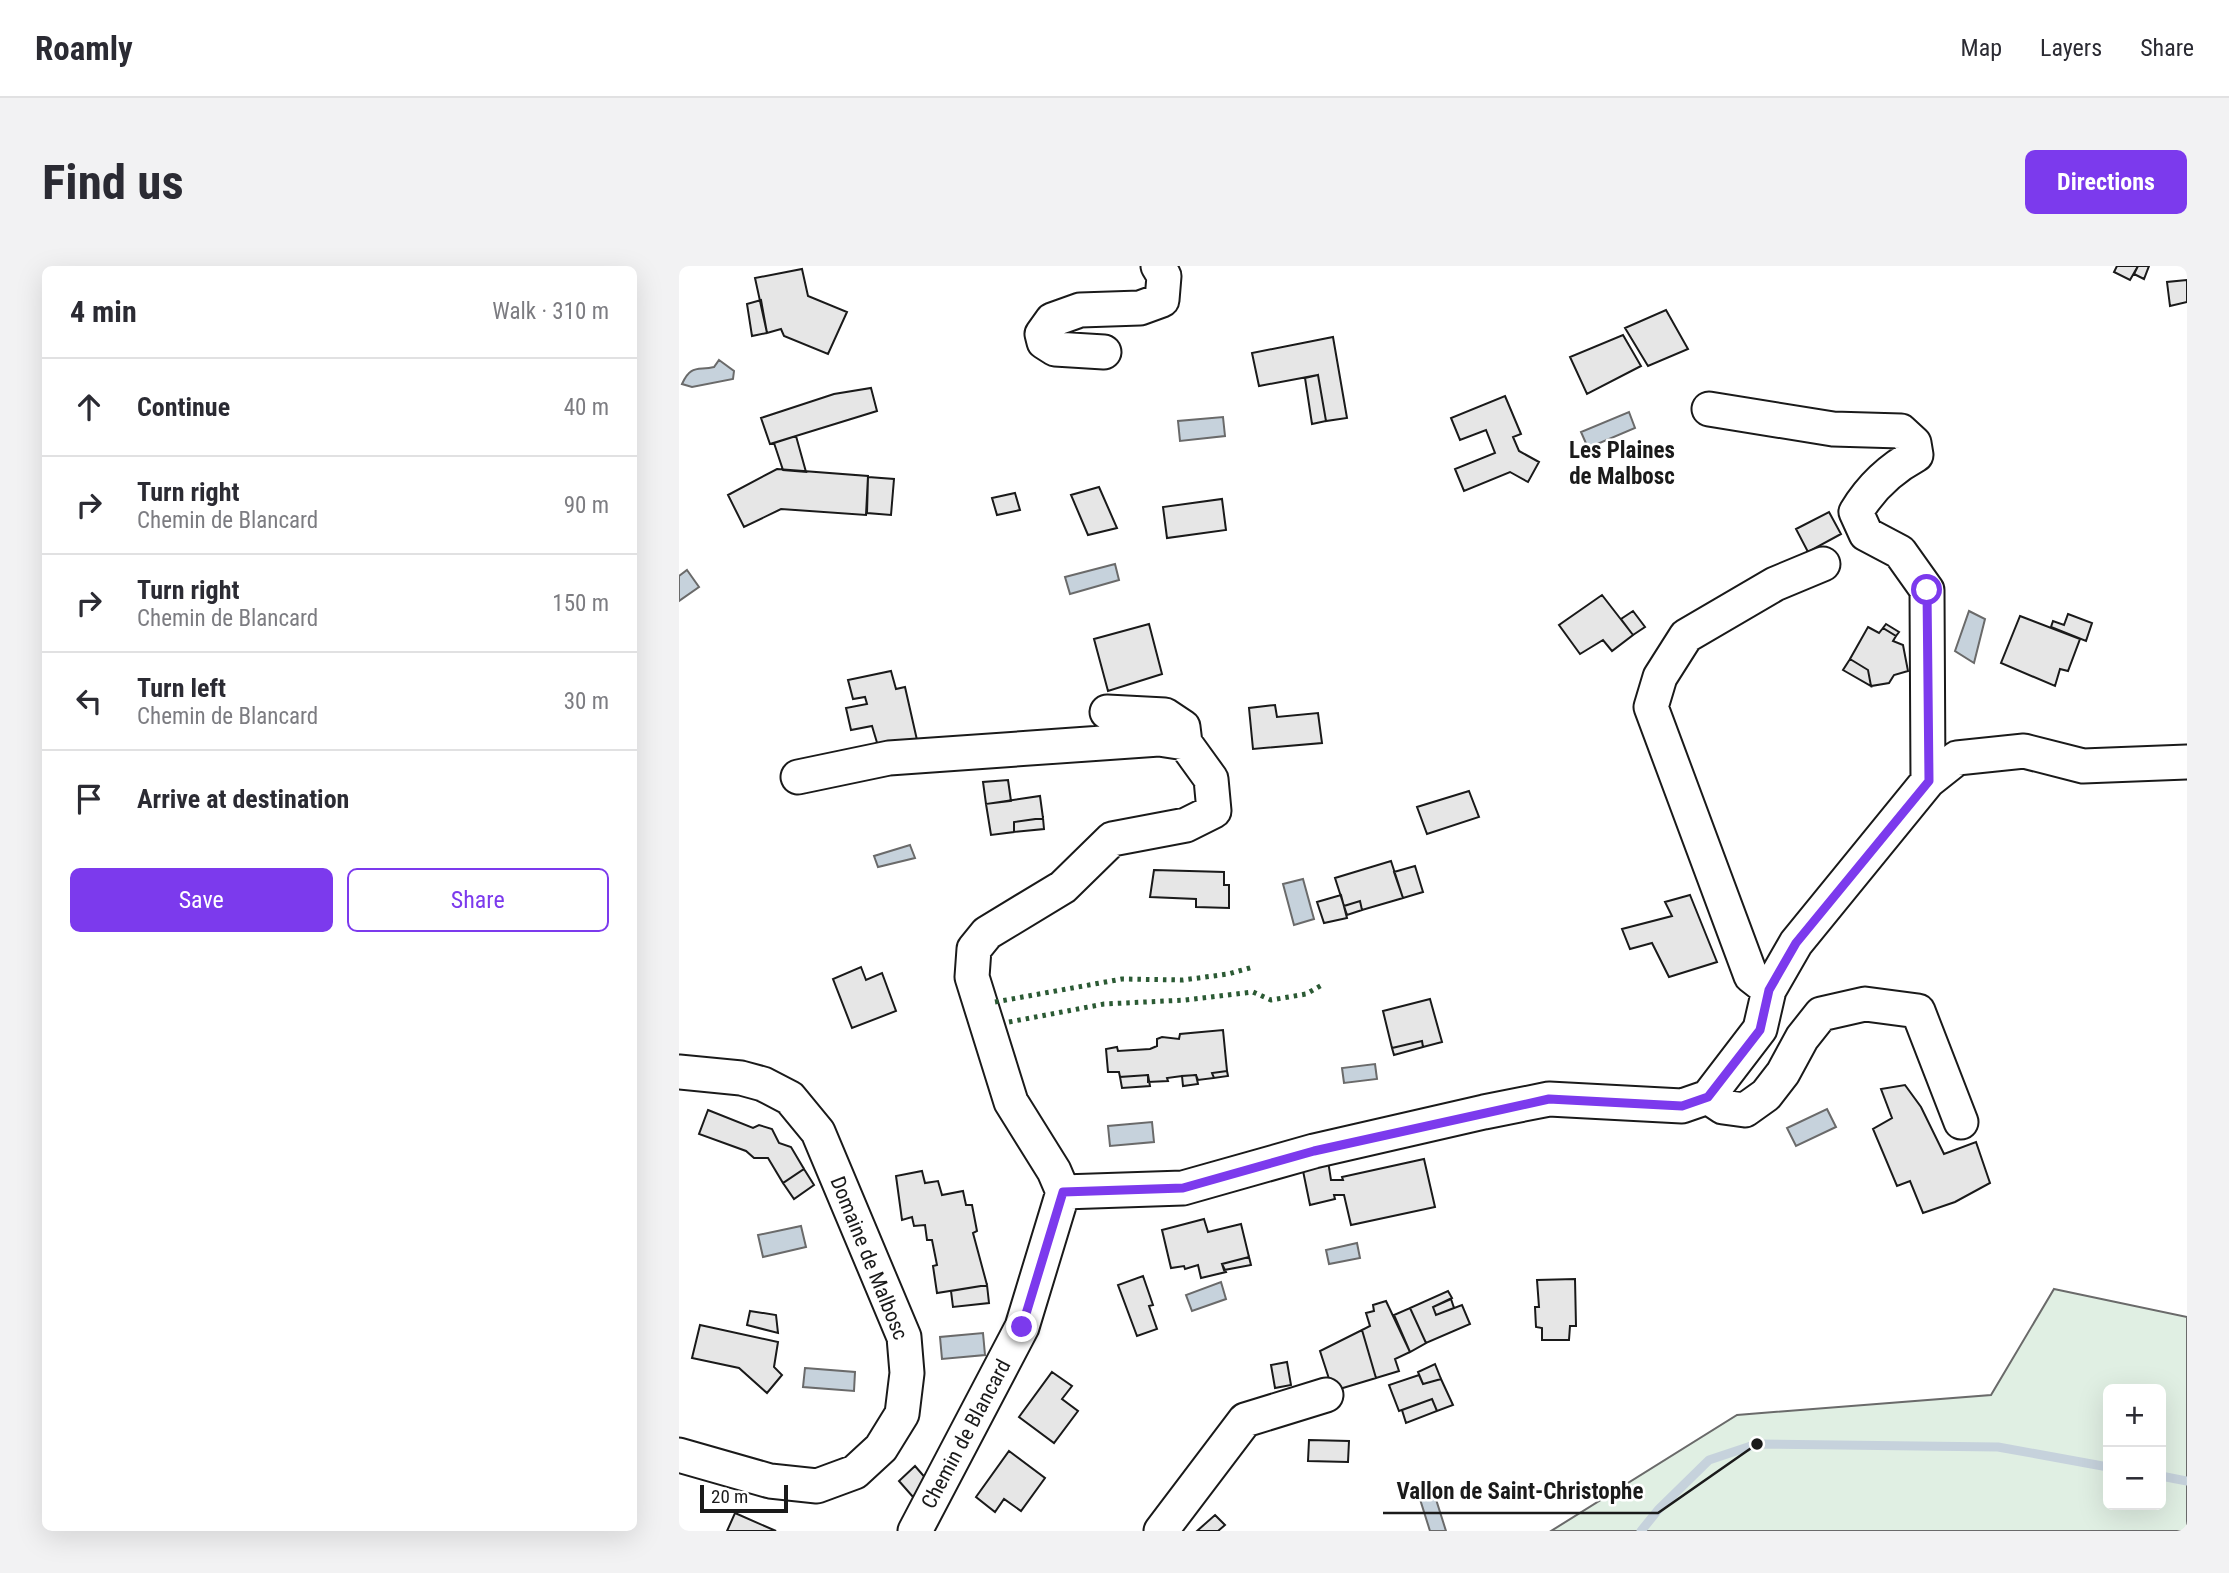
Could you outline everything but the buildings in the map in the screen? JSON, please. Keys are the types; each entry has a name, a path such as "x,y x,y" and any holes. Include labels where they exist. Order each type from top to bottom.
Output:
{"street":[{"path":"1104,352 1055,349 1044,342 1042,334 1052,320 1080,310 1140,308 1162,300 1164,276 1158,266"},
{"path":"1709,409 1833,429 1901,431 1914,443 1916,455 1893,468 1866,495 1856,512 1865,534 1900,552 1927,590 1929,781"},
{"path":"1769,990 1751,976 1651,707 1660,677 1686,636 1775,583 1823,564"},
{"path":"1107,712 1165,715 1183,727 1185,743 1211,779 1214,811 1186,825 1112,839 1063,887 987,933 974,949 972,977 1011,1102 1054,1171 1063,1192 1183,1188 1314,1151 1549,1099 1682,1106 1708,1097 1760,1030 1769,990 1796,943 1929,781 1957,758 2024,751 2083,766 2187,762"},
{"path":"798,777 889,758 1159,739 1185,743"},
{"path":"1708,1097 1723,1107 1745,1110 1766,1095 1783,1073 1802,1038 1821,1014 1865,1004 1901,1007 1918,1010 1961,1122"},
{"name":"Domaine de Malbosc","path":"679,1072 741,1078 762,1084 790,1098 818,1132 904,1337 907,1373 902,1414 881,1448 855,1472 817,1486 769,1481 679,1454"},
{"name":"Chemin de Blancard","path":"915,1531 1022,1327 1063,1192"},
{"path":"1161,1531 1245,1420 1326,1395"}],"green space":[{"path":"2054,1289 2187,1317 2187,1531 1551,1531 1737,1415 1991,1395"}],"shaded area":[{"path":"719,360 734,371 733,379 692,387 682,384 692,371 714,367"},
{"path":"1629,412 1635,428 1588,448 1581,432"},
{"path":"1223,417 1225,436 1180,441 1178,421"},
{"path":"1115,564 1119,580 1070,594 1065,577"},
{"path":"687,570 699,587 679,601 679,576"},
{"path":"1969,611 1985,619 1974,663 1955,651"},
{"path":"910,845 915,858 878,867 874,856"},
{"path":"1303,879 1314,919 1294,925 1283,884"},
{"path":"1375,1064 1377,1079 1344,1083 1342,1068"},
{"path":"1827,1109 1836,1127 1796,1146 1787,1128"},
{"path":"1152,1122 1154,1142 1110,1146 1108,1126"},
{"path":"801,1226 806,1247 763,1257 758,1235"},
{"path":"1357,1243 1360,1258 1329,1264 1326,1250"},
{"path":"1221,1282 1226,1299 1192,1311 1186,1295"},
{"path":"983,1333 985,1355 942,1359 940,1337"},
{"path":"805,1368 855,1372 854,1391 803,1387"},
{"path":"1434,1493 1446,1531 1430,1531 1419,1496"}],"waterway":[{"path":"1641,1531 1658,1510 1709,1460 1757,1444 1998,1447 2103,1466"},
{"path":"2166,1477 2187,1481"}],"hedge":[{"path":"995,1002 1122,979 1183,980 1228,974 1253,967"},
{"path":"1009,1022 1104,1004 1185,1000 1253,992 1271,1000 1306,994 1322,985"}],"place":[{"name":"Vallon de Saint-Christophe","path":"1757,1444"}],"district":[{"name":"Les Plaines de Malbosc","path":"1622,463"}],"route":[{"path":"1022,1327 1063,1192 1183,1188 1314,1151 1549,1099 1682,1106 1708,1097 1760,1030 1769,990 1796,943 1929,781 1927,590"}]}
